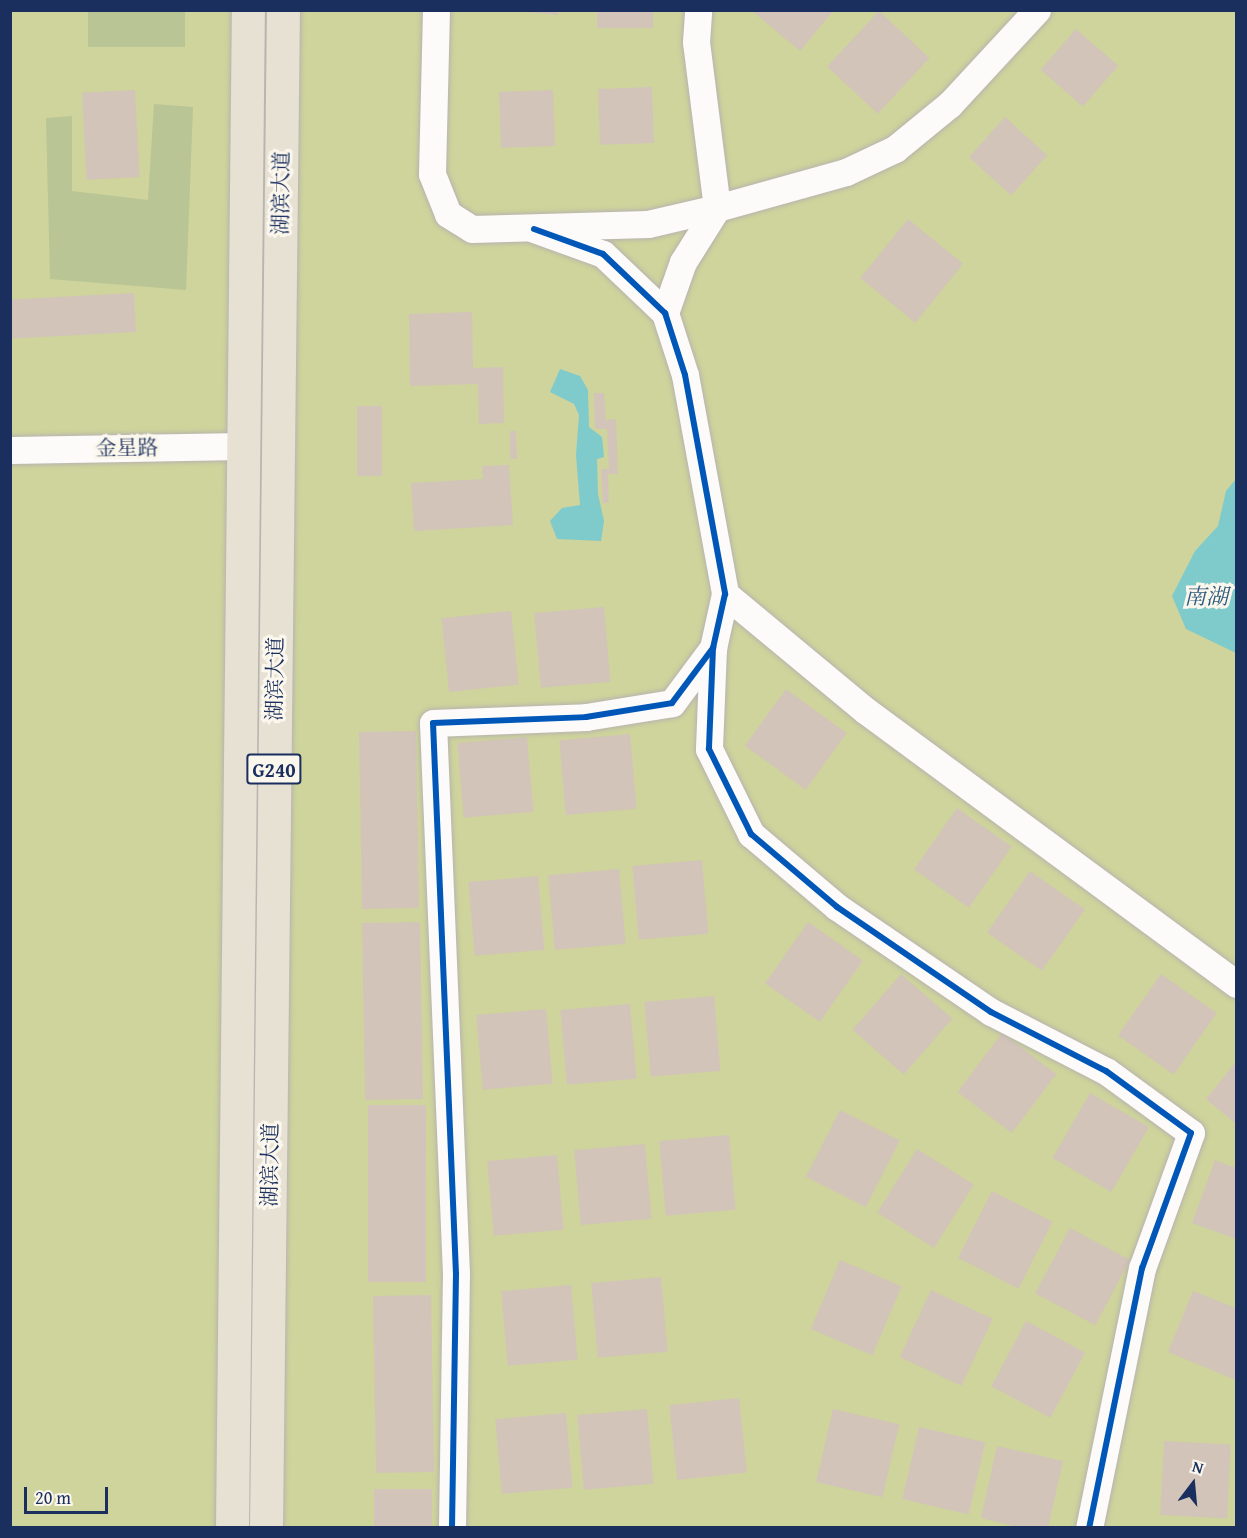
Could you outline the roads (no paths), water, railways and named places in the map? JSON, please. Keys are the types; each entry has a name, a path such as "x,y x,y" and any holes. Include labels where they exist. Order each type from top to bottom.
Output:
{"highway":[{"name":"湖滨大道","path":"232,1527 248,10"},
{"name":"湖滨大道","path":"266,1527 283,10"}],"street":[{"path":"436,10 432,174 448,214 472,229 648,224 717,208 836,175 895,149 950,104 1037,10"},
{"path":"665,313 683,262 717,208 696,42 698,10"},
{"path":"534,229 603,254 665,313 685,375 725,594 713,648 709,749 751,834 837,908 981,1005 1106,1071 1191,1133 1142,1268 1089,1527"},
{"name":"金星路","path":"10,450 243,446"},
{"path":"725,594 866,711 1236,984"},
{"path":"452,1527 456,1274 433,723 586,717 672,703 713,648"}],"water":[{"path":"560,369 580,376 588,390 589,427 602,437 604,457 597,459 598,494 604,521 601,541 557,539 550,521 562,508 580,505 576,455 579,415 574,404 550,392"},
{"name":"南湖","path":"1236,479 1236,653 1186,629 1172,596 1195,551 1218,526 1226,491"}]}
